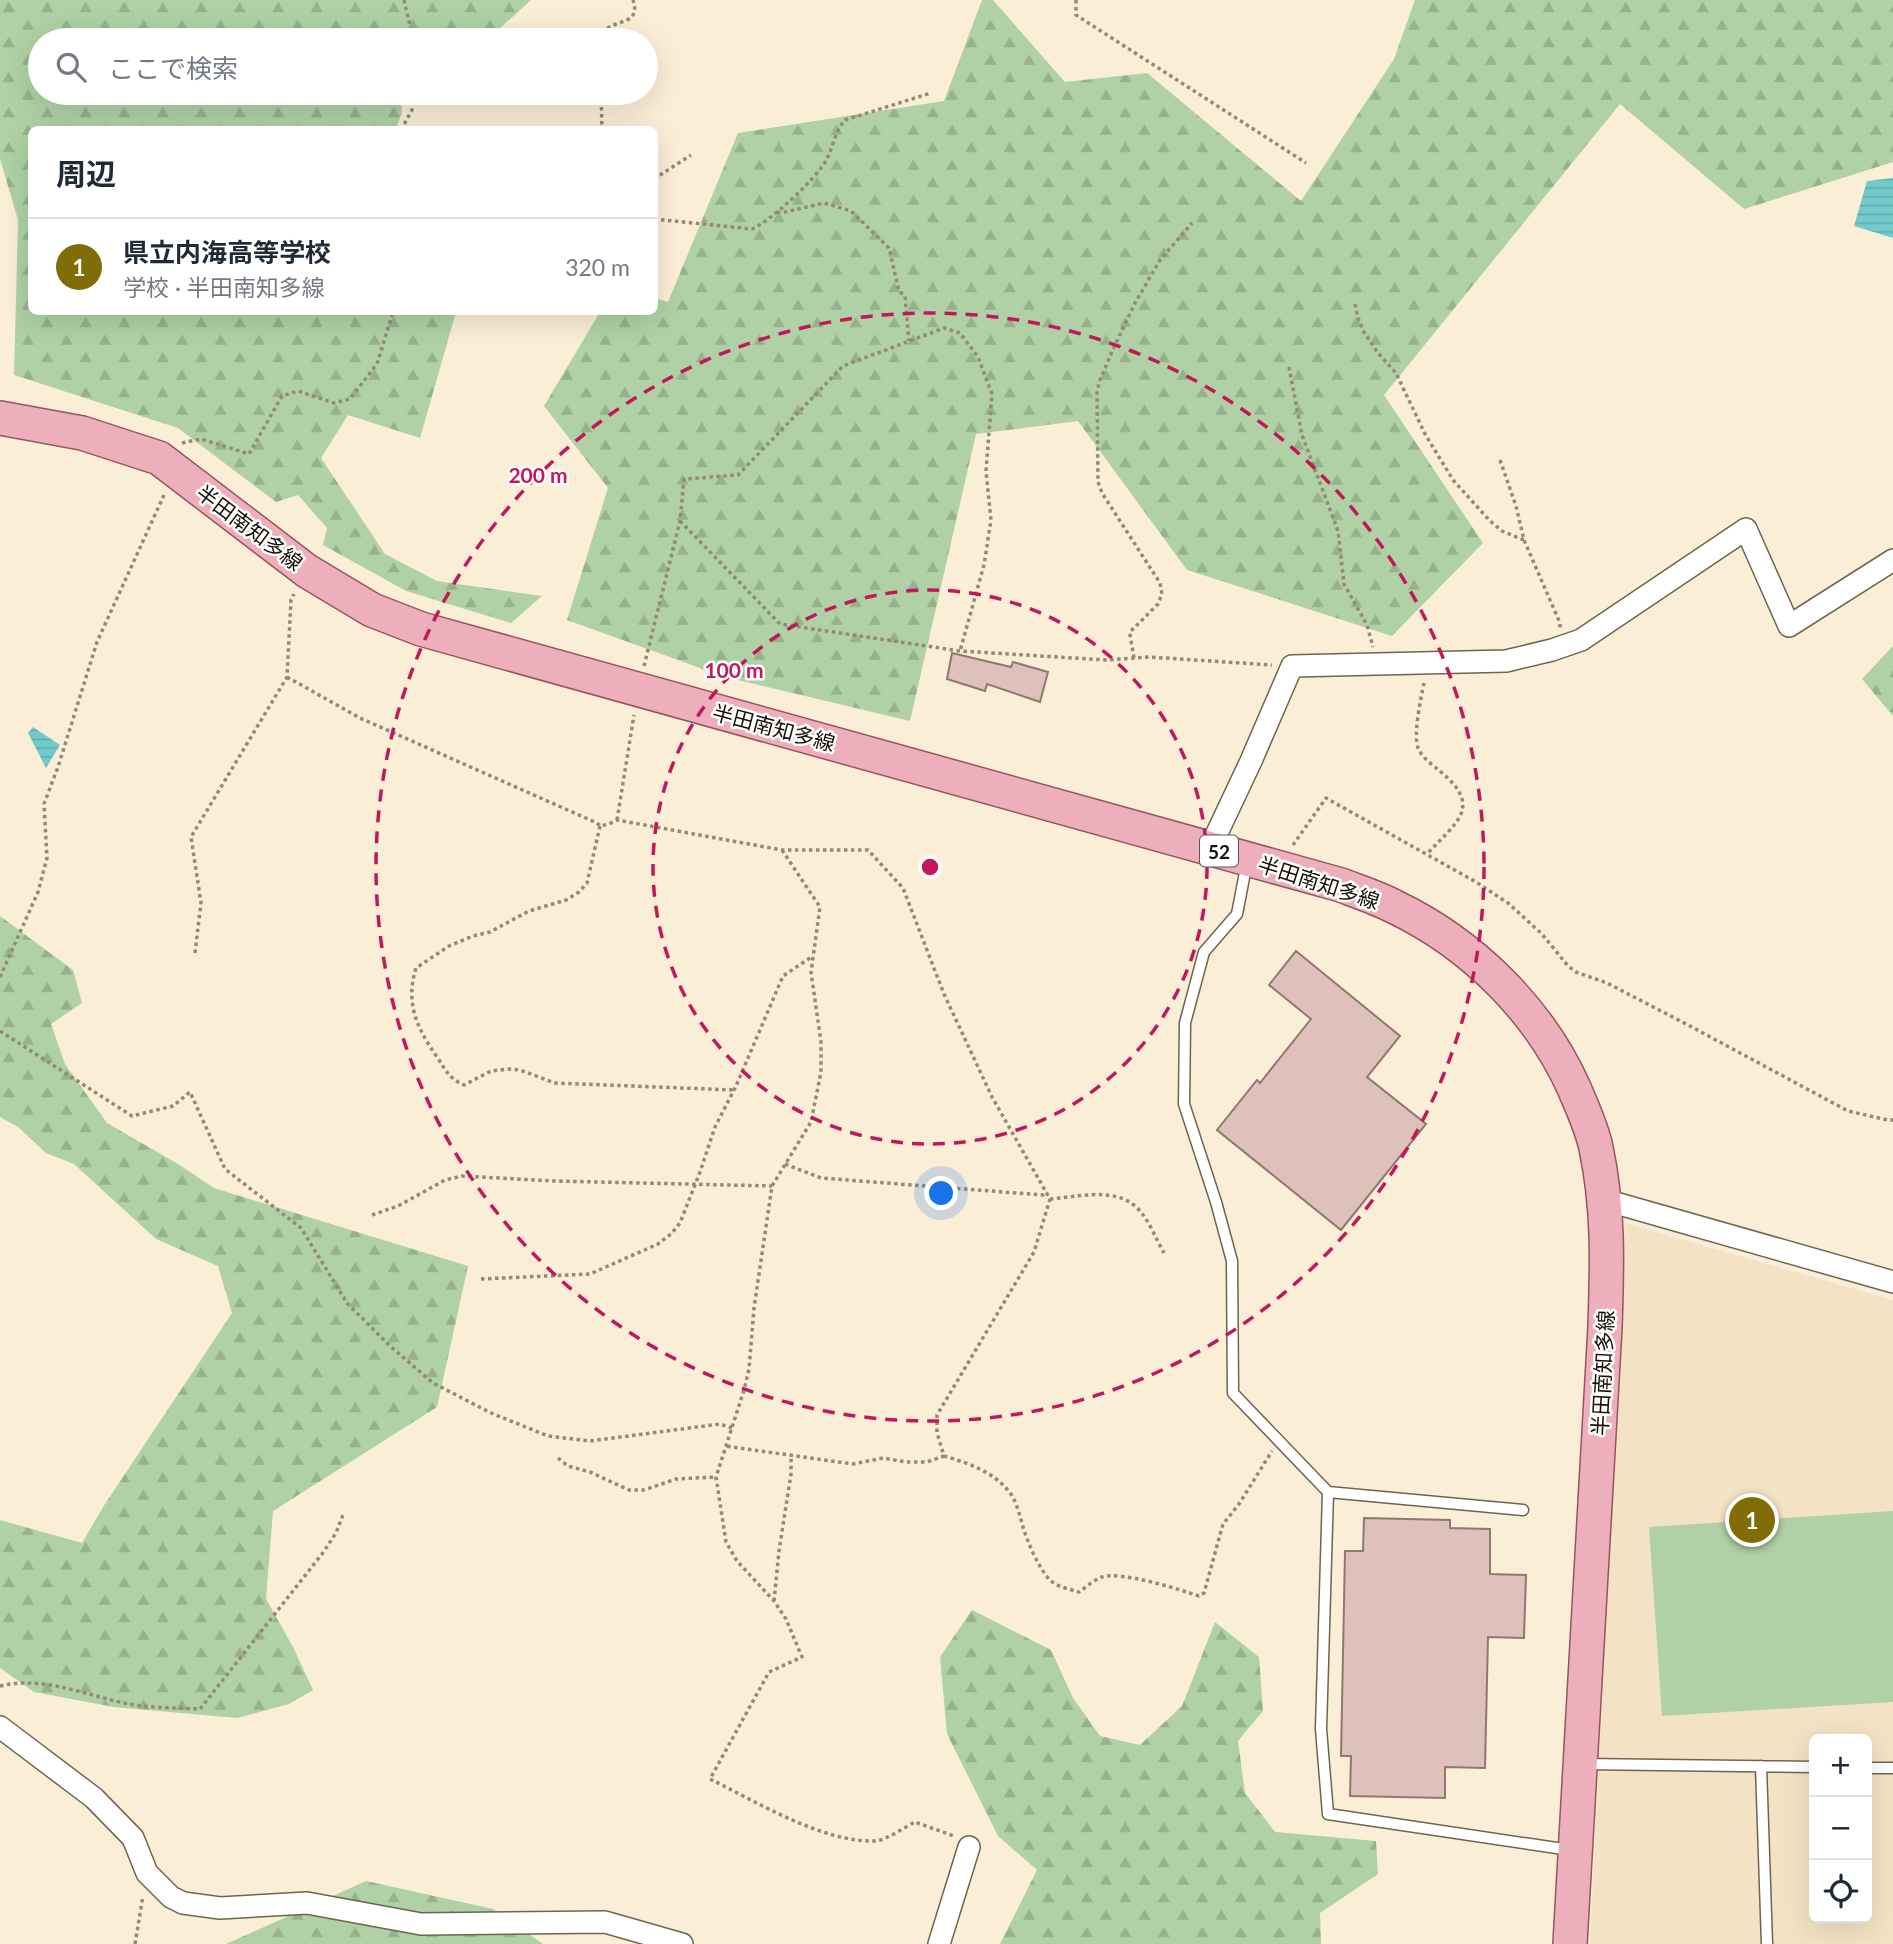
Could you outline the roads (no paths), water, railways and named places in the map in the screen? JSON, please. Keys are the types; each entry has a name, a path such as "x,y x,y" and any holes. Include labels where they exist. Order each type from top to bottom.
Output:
{"main road":[{"name":"半田南知多線","path":"0,418 82,433 169,465 307,571 372,610 421,629 1341,885 1395,907 1436,930 1477,960 1516,999 1545,1035 1573,1087 1596,1144 1605,1200 1605,1328 1570,1944"}],"street":[{"path":"1210,848 1292,666 1506,661 1555,649 1581,640 1746,529 1789,626 1893,560"},
{"path":"1605,1200 1893,1282"},
{"path":"0,1727 94,1798 133,1838 147,1873 171,1897 183,1903 220,1908 307,1903 421,1924 605,1922 682,1944"},
{"path":"939,1944 969,1847"}],"lane":[{"path":"1263,863 1237,914 1204,952 1185,1023 1184,1104 1232,1261 1233,1393 1328,1492 1523,1510"},
{"path":"1328,1492 1321,1730 1328,1814 1575,1850"},
{"path":"1580,1764 1809,1767"},
{"path":"1761,1766 1767,1944"},
{"path":"1872,1768 1893,1768"}],"water":[{"path":"1893,178 1893,238 1854,226 1867,181"},
{"path":"33,727 60,745 46,768 28,733"}],"place":[{"name":"県立内海高等学校","path":"1752,1520"}]}
